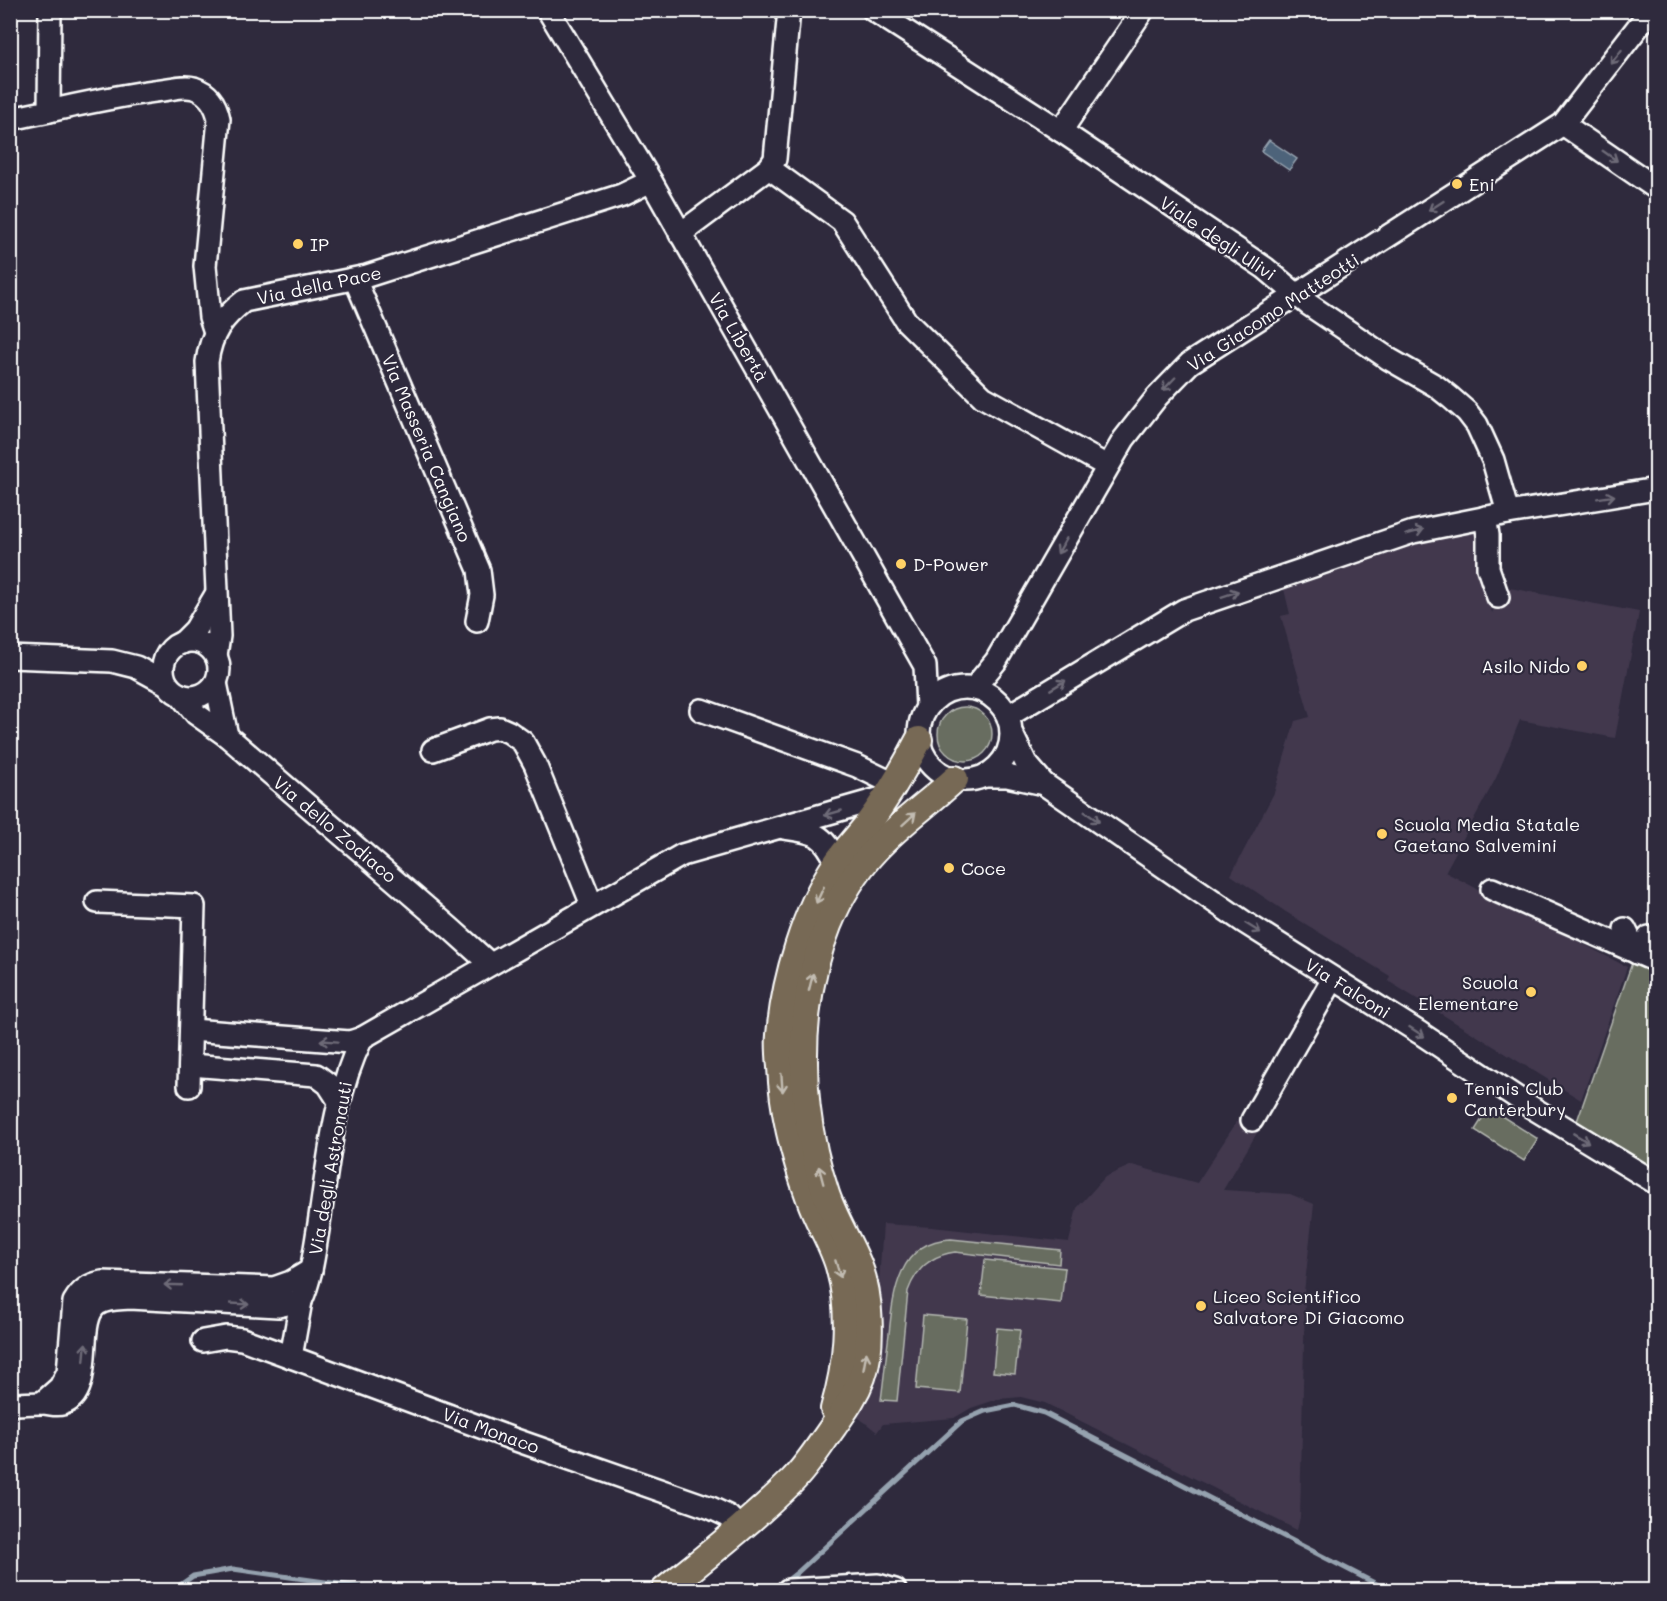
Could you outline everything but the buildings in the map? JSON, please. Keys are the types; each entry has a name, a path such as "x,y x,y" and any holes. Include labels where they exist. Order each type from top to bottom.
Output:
{"main road":[{"path":"818,1448 832,1416 842,1382 846,1307 840,1269 810,1199 789,1132 782,1090 779,1037 787,984 812,911 837,862 868,823 919,740"},
{"path":"665,1590 794,1480 849,1404 862,1376 868,1344 868,1306 860,1267 826,1195 811,1140 803,1037 809,989 827,927 848,886 875,849 955,779"}],"street":[{"path":"49,111 50,10"},
{"name":"Via Libertà","path":"548,10 651,181 925,666 927,708"},
{"path":"680,234 769,168 775,159 789,10"},
{"name":"Viale degli Ulivi","path":"873,10 1061,131 1265,268 1297,296 1389,359 1436,386 1467,412 1477,425 1493,460 1508,513"},
{"path":"1061,131 1143,10"},
{"name":"Via Giacomo Matteotti","path":"969,688 996,661 1124,439 1157,397 1190,363 1563,124 1651,10"},
{"path":"10,118 142,92 183,87 196,89 209,97 219,119 205,266 210,316 215,332"},
{"path":"1563,124 1656,189"},
{"path":"769,168 842,221 906,321 983,397 1107,466"},
{"name":"Via della Pace","path":"227,736 216,683 219,674 216,655 219,636 215,596 216,551 207,362 209,346 215,332 229,313 244,301 355,279 622,195 651,181"},
{"name":"Via Masseria Cangiano","path":"355,279 479,570 482,595 477,621"},
{"path":"1010,725 1184,610 1413,532 1485,517 1656,489"},
{"path":"1485,517 1488,535 1488,568 1498,597"},
{"name":"Via della Pace","path":"175,647 195,630 215,596"},
{"path":"112,661 197,641 211,649 216,655"},
{"path":"175,647 163,668 174,689 196,697 211,690 216,683"},
{"name":"Via dello Zodiaco","path":"10,657 112,661 136,667 174,689 196,714 227,736 490,964"},
{"path":"925,666 969,688 989,694 999,702 1010,725 1011,746 1005,759 994,770 985,776 969,780 955,779 942,774 930,764 922,750 919,728 927,708 935,698 951,690 969,688"},
{"path":"701,710 857,766 890,790"},
{"name":"Via Falconi","path":"1010,725 1026,763 1044,784 1244,922 1531,1107 1656,1183"},
{"path":"433,750 490,729 500,728 523,742 535,764 592,905"},
{"name":"Via Falconi","path":"985,776 1008,776 1044,784"},
{"path":"191,1030 350,1042 362,1038 682,855 780,828 890,790"},
{"path":"780,828 801,830 820,837 829,845 837,862"},
{"path":"1492,889 1643,945"},
{"path":"98,902 194,906 190,1075 285,1072 316,1075 328,1084 339,1101"},
{"path":"1624,929 1643,945 1656,961"},
{"path":"1251,1120 1333,979"},
{"path":"285,1072 276,1061 278,1047 283,1042 295,1038"},
{"name":"Via degli Astronauti","path":"42,1403 60,1387 68,1372 74,1302 78,1295 89,1286 102,1282 274,1288 291,1282 311,1270 339,1101 351,1060 362,1038"},
{"path":"291,1357 301,1301 311,1270"},
{"path":"10,1404 61,1404 69,1399 78,1388 83,1374 89,1315 96,1305 109,1299 130,1298 278,1306 301,1301"},
{"name":"Via Monaco","path":"203,1341 226,1337 242,1339 513,1439 711,1508 728,1516 740,1528"},
{"path":"788,1590 878,1585 895,1590"}],"shaded area":[{"path":"1474,527 1480,570 1492,613 1504,587 1639,612 1615,738 1520,720 1496,778 1445,872 1627,967 1581,1100 1388,981 1390,976 1231,875 1274,793 1295,721 1310,717 1281,616 1290,614 1283,585"},
{"path":"1240,1117 1260,1128 1223,1190 1290,1194 1314,1204 1304,1292 1300,1517 1297,1530 1045,1403 1021,1397 998,1399 971,1408 954,1418 883,1424 877,1432 849,1410 877,1312 883,1224 1069,1242 1077,1208 1105,1177 1132,1165 1197,1183"}],"green space":[{"path":"965,707 975,709 984,715 990,724 992,734 990,744 984,753 975,759 965,761 955,759 946,753 940,744 938,734 940,724 946,715 955,709"},
{"path":"1634,957 1656,967 1656,1176 1575,1127"},
{"path":"1489,1108 1538,1139 1524,1161 1475,1130"},
{"path":"951,1239 1060,1250 1059,1264 955,1252 939,1256 926,1264 915,1276 908,1291 897,1401 881,1400 893,1303 902,1272 909,1259 920,1249 933,1242"},
{"path":"985,1260 1065,1268 1061,1303 981,1295"},
{"path":"923,1315 967,1319 960,1393 916,1389"},
{"path":"997,1328 1020,1330 1015,1374 993,1372"}],"water":[{"path":"1269,140 1297,159 1289,170 1261,151"}],"waterway":[{"path":"775,1590 798,1572 962,1421 985,1411 1015,1405 1044,1413 1388,1590"},
{"path":"173,1590 193,1576 233,1569 382,1590"}],"place":[{"name":"Eni","path":"1457,184"},
{"name":"IP","path":"298,244"},
{"name":"D-Power","path":"901,564"},
{"name":"Asilo Nido","path":"1582,666"},
{"name":"Scuola Media Statale Gaetano Salvemini","path":"1382,834"},
{"name":"Coce","path":"949,868"},
{"name":"Scuola Elementare","path":"1531,992"},
{"name":"Tennis Club Canterbury","path":"1452,1098"},
{"name":"Liceo Scientifico Salvatore Di Giacomo","path":"1201,1306"}]}
